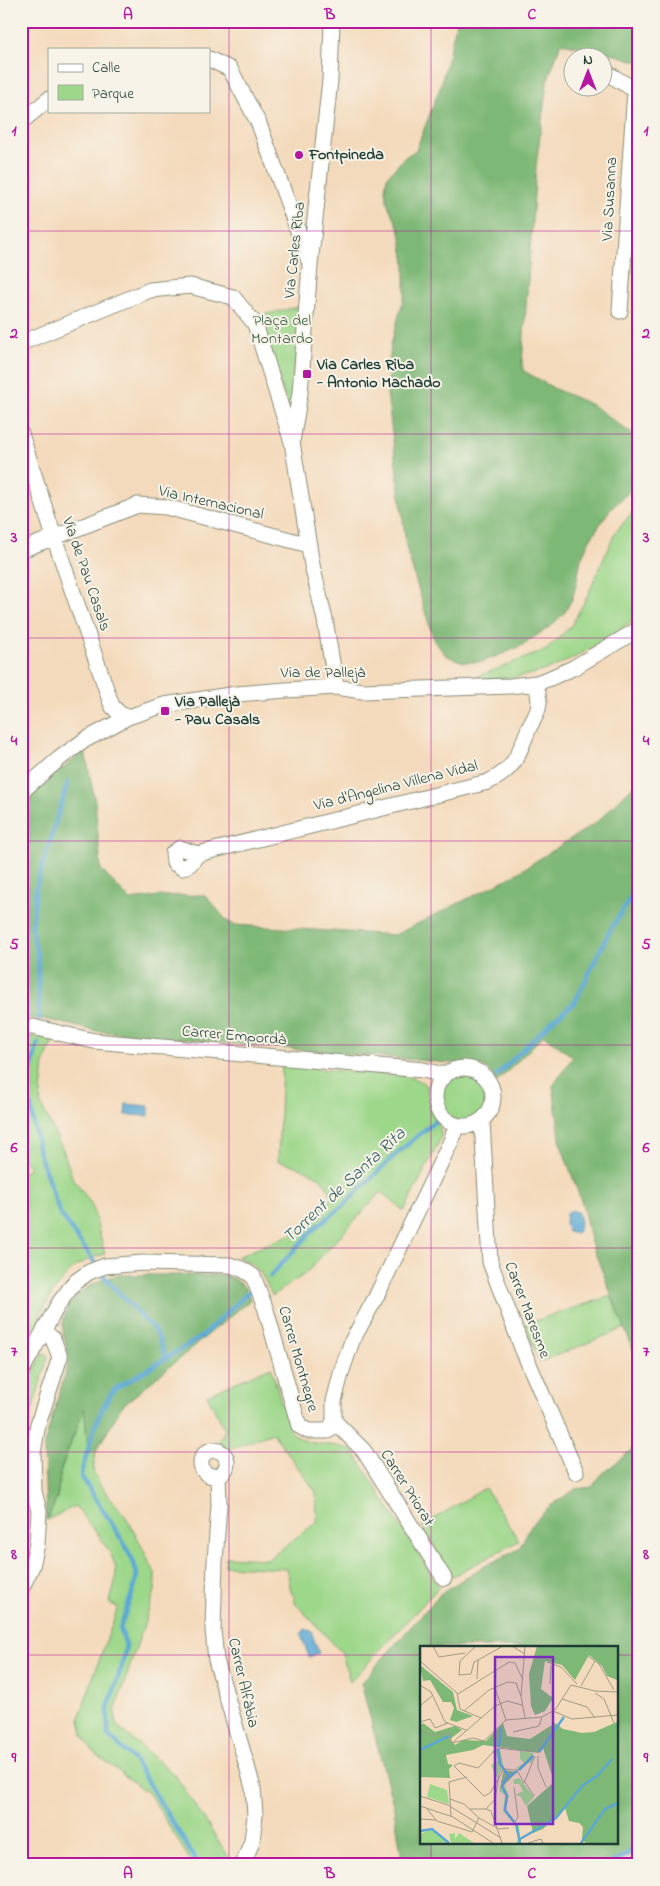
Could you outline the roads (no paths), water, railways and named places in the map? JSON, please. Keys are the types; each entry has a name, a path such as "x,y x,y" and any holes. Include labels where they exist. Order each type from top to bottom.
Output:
{"street":[{"name":"Via Carles Riba","path":"332,21 330,80 310,265 300,393 292,442 336,687"},
{"path":"210,59 230,69 259,124 310,265"},
{"path":"612,76 637,90"},
{"name":"Via Susanna","path":"620,311 637,90"},
{"path":"21,122 48,100"},
{"path":"21,343 150,290 190,286 234,297 254,324 292,442"},
{"name":"Via de Pau Casals","path":"21,434 112,706 120,714 128,717"},
{"name":"Via Internacional","path":"21,550 138,505 166,507 309,545"},
{"name":"Via de Pallejà","path":"21,792 60,758 106,728 128,717 164,704 286,690 336,687 362,691 510,686 536,683 574,668 639,629"},
{"name":"Via d'Angelina Villena Vidal","path":"198,854 488,782 496,778 504,773 516,760 537,714 539,704 536,683"},
{"name":"Carrer Empordà","path":"21,1027 33,1027 94,1041 423,1070 444,1075"},
{"path":"466,1068 477,1071 486,1078 492,1088 494,1099 491,1110 482,1121 474,1125 456,1126 441,1116 436,1108 434,1095 437,1085 444,1075 454,1069 466,1068"},
{"name":"Carrer Maresme","path":"482,1121 490,1262 522,1348 576,1472"},
{"name":"Carrer Montnegre","path":"44,1332 58,1303 74,1282 89,1272 105,1266 143,1263 230,1265 242,1268 253,1276 266,1310 299,1426 308,1432 328,1431 334,1421 334,1401 352,1341 395,1258 452,1139 456,1126"},
{"path":"21,1372 44,1332 53,1339 60,1357 38,1424 33,1453 34,1491 38,1511 37,1544 32,1566 21,1589"},
{"name":"Carrer Priorat","path":"334,1421 364,1451 444,1578"},
{"name":"Carrer Alfàbia","path":"218,1476 219,1505 213,1630 216,1660 248,1766 256,1815 252,1841 243,1865"}],"water":[{"path":"126,1104 149,1106 149,1116 125,1115"},
{"path":"572,1210 578,1213 580,1221 580,1227 575,1234 568,1232 565,1223 566,1214"},
{"path":"305,1629 311,1631 319,1653 309,1657 301,1635"}],"waterway":[{"path":"39,1019 38,959 32,931 36,887 68,782"},
{"name":"Torrent de Santa Rita","path":"496,1076 553,1020 575,1002 608,934 639,884"},
{"path":"38,1043 27,1085 39,1153 60,1214 108,1281 156,1332 166,1358"},
{"name":"Torrent de Santa Rita","path":"270,1276 316,1227 344,1205 395,1155 439,1118"},
{"name":"Torrent de Santa Rita","path":"199,1865 134,1760 108,1735 108,1708 123,1662 126,1645 120,1628 137,1574 134,1563 122,1540 81,1476 91,1438 99,1417 108,1398 115,1389 201,1337 253,1288"},
{"path":"610,1865 639,1847"}],"place":[{"name":"Fontpineda","path":"299,155"},
{"name":"Via Carles Riba - Antonio Machado","path":"307,374"},
{"name":"Via Pallejà - Pau Casals","path":"165,711"}],"park label":[{"name":"Plaça del Montardo","path":"282,330"}]}
